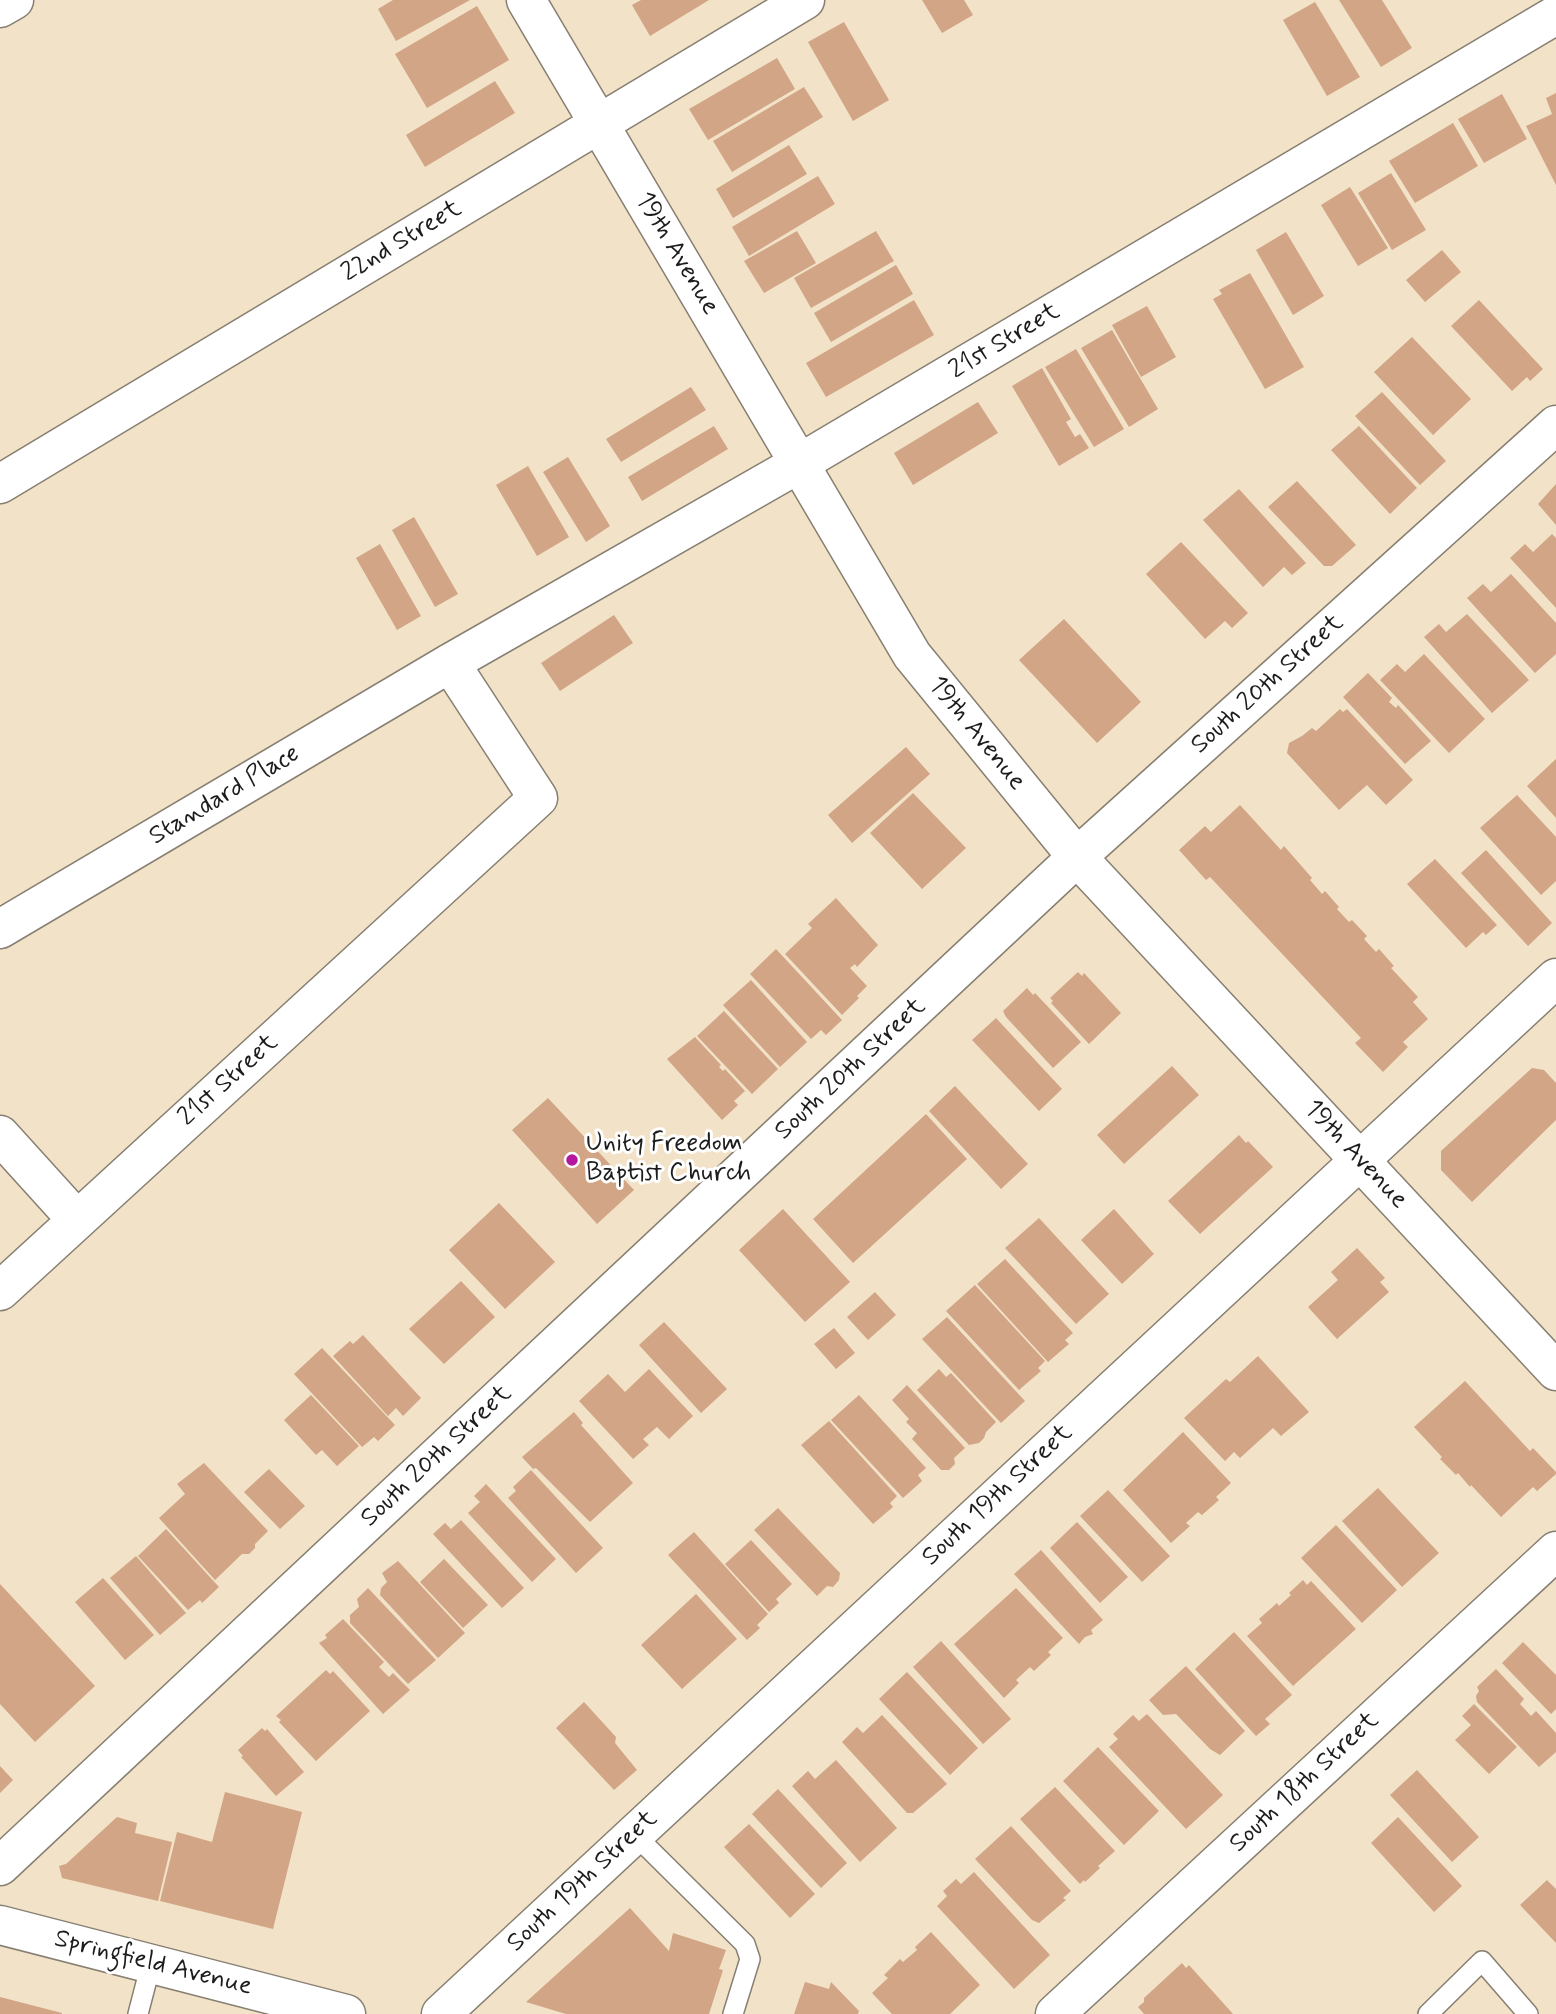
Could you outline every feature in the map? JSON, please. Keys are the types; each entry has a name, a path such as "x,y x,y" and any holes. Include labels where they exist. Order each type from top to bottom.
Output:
{"street":[{"path":"0,8 14,0"},
{"name":"19th Avenue","path":"526,0 912,655 1077,857 1556,1371"},
{"name":"22nd Street","path":"0,484 805,0"},
{"name":"21st Street","path":"0,1291 538,798 450,663 800,463 1556,15"},
{"name":"South 20th Street","path":"0,1866 1077,857 1556,425"},
{"name":"Standard Place","path":"0,929 450,663"},
{"name":"South 19th Street","path":"441,2014 1556,978"},
{"path":"0,1135 77,1220"},
{"name":"South 18th Street","path":"1055,2014 1556,1551"},
{"name":"Springfield Avenue","path":"0,1925 346,2014"}],"lane":[{"path":"634,1834 745,1944 750,1959 733,2014"},
{"path":"1428,2014 1482,1961 1528,2014"},
{"path":"138,2014 151,1964"}],"building":[{"path":"393,0 470,0 396,41 378,9"},
{"path":"641,0 709,0 650,36 632,5"},
{"path":"922,0 964,0 973,15 942,33"},
{"path":"1339,0 1382,0 1412,48 1381,67"},
{"path":"1315,2 1360,77 1327,96 1283,20"},
{"path":"477,6 509,60 427,108 395,54"},
{"path":"844,22 889,100 853,121 808,42"},
{"path":"777,58 795,89 708,140 689,109"},
{"path":"495,81 515,113 425,167 406,135"},
{"path":"804,87 823,117 732,172 713,141"},
{"path":"1556,93 1556,185 1526,126 1552,114 1546,98"},
{"path":"1502,94 1527,139 1484,163 1458,119"},
{"path":"1453,123 1478,166 1415,203 1389,161"},
{"path":"789,145 807,174 733,218 716,189"},
{"path":"1391,173 1426,230 1392,250 1358,193"},
{"path":"818,176 835,204 749,256 732,227"},
{"path":"1350,187 1388,248 1358,266 1321,205"},
{"path":"797,231 816,263 764,293 744,261"},
{"path":"876,231 894,261 811,308 794,278"},
{"path":"1286,232 1324,296 1293,315 1256,250"},
{"path":"1442,250 1461,272 1425,302 1406,280"},
{"path":"896,265 913,294 831,342 814,313"},
{"path":"1250,273 1304,367 1265,389 1213,299 1222,294 1219,290"},
{"path":"914,300 934,335 826,397 806,363"},
{"path":"1479,300 1543,369 1530,381 1527,377 1512,391 1451,326"},
{"path":"1147,306 1176,357 1141,377 1112,325"},
{"path":"1112,330 1158,409 1129,427 1081,348"},
{"path":"1412,337 1471,399 1433,435 1374,372"},
{"path":"1076,349 1124,429 1094,447 1045,367"},
{"path":"1042,368 1071,419 1066,422 1075,437 1080,434 1089,448 1059,466 1012,386"},
{"path":"691,387 706,410 621,462 606,439"},
{"path":"1382,392 1446,461 1420,485 1355,416"},
{"path":"978,402 998,433 913,485 894,453"},
{"path":"714,426 728,449 642,501 628,477"},
{"path":"1359,426 1417,488 1390,514 1331,450"},
{"path":"568,457 610,526 586,542 543,472"},
{"path":"528,466 569,537 537,556 496,485"},
{"path":"1297,481 1356,545 1332,566 1324,566 1268,507"},
{"path":"1556,484 1556,525 1538,504"},
{"path":"1239,489 1306,563 1292,575 1284,567 1263,587 1203,520"},
{"path":"414,517 458,594 435,607 392,530"},
{"path":"1552,534 1556,538 1556,608 1510,558 1525,544 1533,552"},
{"path":"1181,542 1248,613 1232,628 1225,621 1205,639 1146,574"},
{"path":"380,544 421,616 397,630 356,558"},
{"path":"1511,574 1556,623 1556,654 1535,673 1467,598 1483,584 1491,592"},
{"path":"1467,614 1529,680 1492,713 1424,637 1439,624 1446,632"},
{"path":"614,615 633,643 560,691 541,663"},
{"path":"1064,619 1141,702 1097,743 1019,660"},
{"path":"1424,654 1485,719 1449,753 1380,680 1397,664 1405,672"},
{"path":"1368,673 1392,698 1389,702 1396,708 1398,705 1431,741 1405,764 1343,697"},
{"path":"1340,709 1343,712 1347,709 1413,780 1386,805 1367,785 1339,810 1287,753 1289,743 1312,728 1316,731"},
{"path":"906,747 930,774 852,843 828,815"},
{"path":"1556,759 1556,818 1527,786"},
{"path":"913,793 966,848 922,889 870,833"},
{"path":"1517,795 1556,837 1556,881 1541,895 1480,828"},
{"path":"1240,805 1281,850 1284,846 1322,894 1325,891 1349,922 1352,920 1367,936 1364,939 1376,952 1379,949 1394,966 1391,968 1418,997 1413,1002 1428,1019 1403,1042 1408,1047 1383,1072 1355,1043 1361,1038 1210,877 1206,880 1179,850 1205,826 1211,832"},
{"path":"1486,850 1552,923 1528,946 1461,873"},
{"path":"1435,859 1497,925 1486,935 1483,932 1466,948 1407,884"},
{"path":"836,898 878,945 857,967 855,964 850,968 867,986 842,1015 785,954 812,928 808,924"},
{"path":"776,949 842,1020 826,1035 821,1030 811,1039 750,974"},
{"path":"1078,972 1082,976 1084,973 1121,1013 1089,1044 1051,1003 1053,1001 1050,998"},
{"path":"751,980 807,1042 780,1067 723,1005"},
{"path":"1027,988 1033,995 1035,993 1081,1042 1053,1068 1003,1011"},
{"path":"724,1011 778,1069 752,1094 697,1036"},
{"path":"996,1018 1062,1089 1039,1111 972,1040"},
{"path":"695,1037 721,1065 719,1067 723,1071 725,1069 745,1091 734,1101 738,1105 722,1120 667,1059"},
{"path":"1172,1066 1199,1095 1124,1164 1097,1135"},
{"path":"1532,1068 1544,1070 1556,1083 1556,1120 1472,1202 1441,1170 1441,1151"},
{"path":"955,1086 1028,1164 1001,1189 929,1111"},
{"name":"Unity Freedom Baptist Church","path":"548,1098 634,1190 597,1224 512,1130"},
{"path":"926,1114 967,1159 853,1263 813,1219"},
{"path":"1239,1135 1273,1167 1200,1234 1168,1201"},
{"path":"499,1203 555,1262 505,1309 449,1250"},
{"path":"783,1209 850,1282 805,1322 739,1250"},
{"path":"1114,1209 1154,1254 1122,1284 1081,1240"},
{"path":"1039,1218 1109,1294 1076,1324 1005,1248"},
{"path":"1357,1248 1385,1278 1380,1282 1389,1292 1337,1339 1308,1307 1338,1280 1331,1272"},
{"path":"1005,1259 1073,1333 1065,1340 1069,1344 1048,1362 977,1284"},
{"path":"461,1281 495,1317 444,1364 409,1329"},
{"path":"975,1285 1045,1361 1038,1368 1041,1371 1019,1390 946,1311"},
{"path":"875,1292 896,1315 868,1340 847,1317"},
{"path":"947,1317 1025,1401 1001,1423 922,1339"},
{"path":"664,1322 727,1389 701,1413 639,1345"},
{"path":"834,1328 855,1353 836,1369 814,1344"},
{"path":"363,1335 421,1398 403,1416 396,1408 388,1416 333,1356 350,1341 353,1344"},
{"path":"322,1348 395,1425 378,1441 374,1437 362,1447 294,1374"},
{"path":"1258,1356 1309,1412 1281,1436 1273,1428 1240,1458 1234,1452 1225,1461 1184,1418 1226,1379 1230,1382"},
{"path":"649,1369 693,1416 669,1439 657,1427 643,1439 649,1445 633,1459 579,1401 608,1374 625,1392"},
{"path":"939,1369 946,1377 951,1373 996,1422 979,1443 969,1445 917,1390"},
{"path":"1465,1381 1530,1451 1533,1448 1556,1472 1537,1491 1533,1487 1501,1517 1471,1485 1470,1487 1440,1459 1442,1457 1414,1427"},
{"path":"907,1385 965,1448 954,1458 955,1464 949,1470 941,1470 912,1439 917,1433 906,1422 909,1419 892,1400"},
{"path":"311,1395 359,1446 337,1466 322,1450 316,1455 284,1420"},
{"path":"859,1395 926,1468 918,1475 922,1481 903,1498 831,1420"},
{"path":"574,1412 583,1423 581,1425 633,1483 590,1522 522,1457"},
{"path":"829,1421 897,1496 890,1503 893,1507 873,1524 801,1445"},
{"path":"1183,1432 1231,1483 1216,1497 1219,1500 1202,1515 1198,1512 1186,1523 1190,1526 1171,1543 1123,1490"},
{"path":"204,1463 268,1531 249,1554 242,1554 215,1580 159,1518 185,1494 177,1484"},
{"path":"269,1469 305,1506 280,1529 244,1492"},
{"path":"531,1470 603,1548 576,1573 508,1498 516,1491 513,1487"},
{"path":"486,1484 556,1559 532,1582 468,1513 480,1502 474,1496"},
{"path":"1378,1488 1439,1553 1402,1587 1342,1521"},
{"path":"1108,1490 1170,1556 1142,1582 1080,1516"},
{"path":"778,1508 840,1573 839,1580 833,1587 827,1586 817,1596 754,1530"},
{"path":"461,1520 524,1588 502,1608 433,1534 445,1523 451,1529"},
{"path":"1077,1522 1128,1577 1100,1603 1050,1548"},
{"path":"1336,1525 1397,1590 1362,1623 1301,1558"},
{"path":"166,1529 219,1587 202,1603 200,1600 188,1610 138,1556"},
{"path":"694,1532 768,1614 757,1625 760,1628 747,1640 668,1555"},
{"path":"751,1540 792,1584 776,1599 779,1603 769,1612 725,1564"},
{"path":"1041,1550 1103,1620 1091,1630 1093,1634 1085,1637 1079,1644 1014,1574"},
{"path":"136,1556 186,1613 160,1635 110,1578"},
{"path":"444,1559 488,1605 463,1628 420,1582"},
{"path":"398,1561 465,1633 438,1658 380,1595 381,1588 387,1582 382,1573"},
{"path":"103,1578 154,1635 125,1660 75,1602"},
{"path":"1303,1580 1307,1585 1311,1581 1356,1629 1293,1686 1247,1636 1262,1623 1259,1619 1277,1603 1279,1606"},
{"path":"0,1584 95,1686 35,1742 0,1704"},
{"path":"368,1588 436,1660 408,1684 350,1623 350,1615 359,1607 357,1599"},
{"path":"1016,1588 1063,1638 1048,1652 1051,1655 1034,1671 1030,1667 1016,1680 1019,1683 1004,1698 954,1644"},
{"path":"696,1594 737,1639 682,1689 641,1645"},
{"path":"343,1619 384,1662 379,1667 389,1677 393,1673 410,1690 383,1714 319,1643 327,1638 325,1635"},
{"path":"1234,1632 1292,1695 1265,1719 1270,1724 1256,1736 1195,1669"},
{"path":"941,1641 1011,1719 983,1744 913,1667"},
{"path":"1523,1642 1556,1675 1556,1709 1551,1714 1502,1663"},
{"path":"1186,1666 1245,1731 1220,1755 1210,1749 1176,1714 1163,1715 1149,1700"},
{"path":"1496,1669 1524,1699 1520,1704 1531,1716 1536,1711 1556,1733 1556,1752 1539,1767 1477,1702 1477,1687"},
{"path":"326,1670 330,1674 333,1671 370,1711 316,1761 276,1716"},
{"path":"907,1672 978,1748 950,1775 879,1699"},
{"path":"584,1702 616,1737 615,1743 637,1770 614,1790 556,1728"},
{"path":"1474,1704 1517,1747 1489,1774 1455,1740 1471,1725 1462,1716"},
{"path":"1147,1714 1223,1795 1186,1829 1109,1747 1118,1739 1113,1734 1133,1715 1139,1721"},
{"path":"882,1715 947,1784 913,1813 907,1813 842,1742 857,1727 863,1733"},
{"path":"262,1728 265,1731 267,1729 304,1772 276,1796 241,1757 243,1756 238,1750"},
{"path":"1098,1747 1159,1811 1124,1845 1063,1781"},
{"path":"836,1760 897,1828 860,1862 792,1786 808,1771 815,1779"},
{"path":"0,1766 13,1780 0,1793"},
{"path":"1417,1770 1479,1837 1452,1862 1390,1795"},
{"path":"1055,1787 1115,1851 1080,1884 1020,1819"},
{"path":"778,1789 847,1863 821,1888 752,1814"},
{"path":"225,1792 302,1812 273,1929 160,1901 177,1832 212,1842"},
{"path":"117,1817 137,1823 135,1833 172,1842 158,1901 62,1878 59,1866 66,1864"},
{"path":"1398,1817 1462,1886 1434,1912 1371,1843"},
{"path":"749,1824 815,1894 790,1918 724,1847"},
{"path":"1011,1826 1071,1891 1063,1898 1066,1900 1039,1923 1032,1920 975,1859"},
{"path":"974,1872 1050,1955 1014,1989 937,1906 947,1896 943,1891 956,1879 961,1884"},
{"path":"1547,1880 1556,1889 1556,1943 1520,1905"},
{"path":"630,1908 669,1951 673,1933 726,1950 719,1969 723,1970 709,2014 566,2014 526,2002"},
{"path":"931,1932 980,1985 950,2014 892,2014 872,1993 888,1978 884,1975 900,1959 903,1962 917,1950 915,1947"},
{"path":"1182,1963 1186,1968 1189,1965 1233,2014 1144,2014 1138,2007 1144,2002 1144,1998"},
{"path":"805,1982 829,1989 831,1982 859,2011 858,2014 794,2014"},
{"path":"0,1997 62,2013 62,2014 0,2014"}],"place":[{"name":"Unity Freedom Baptist Church","path":"572,1160"}]}
